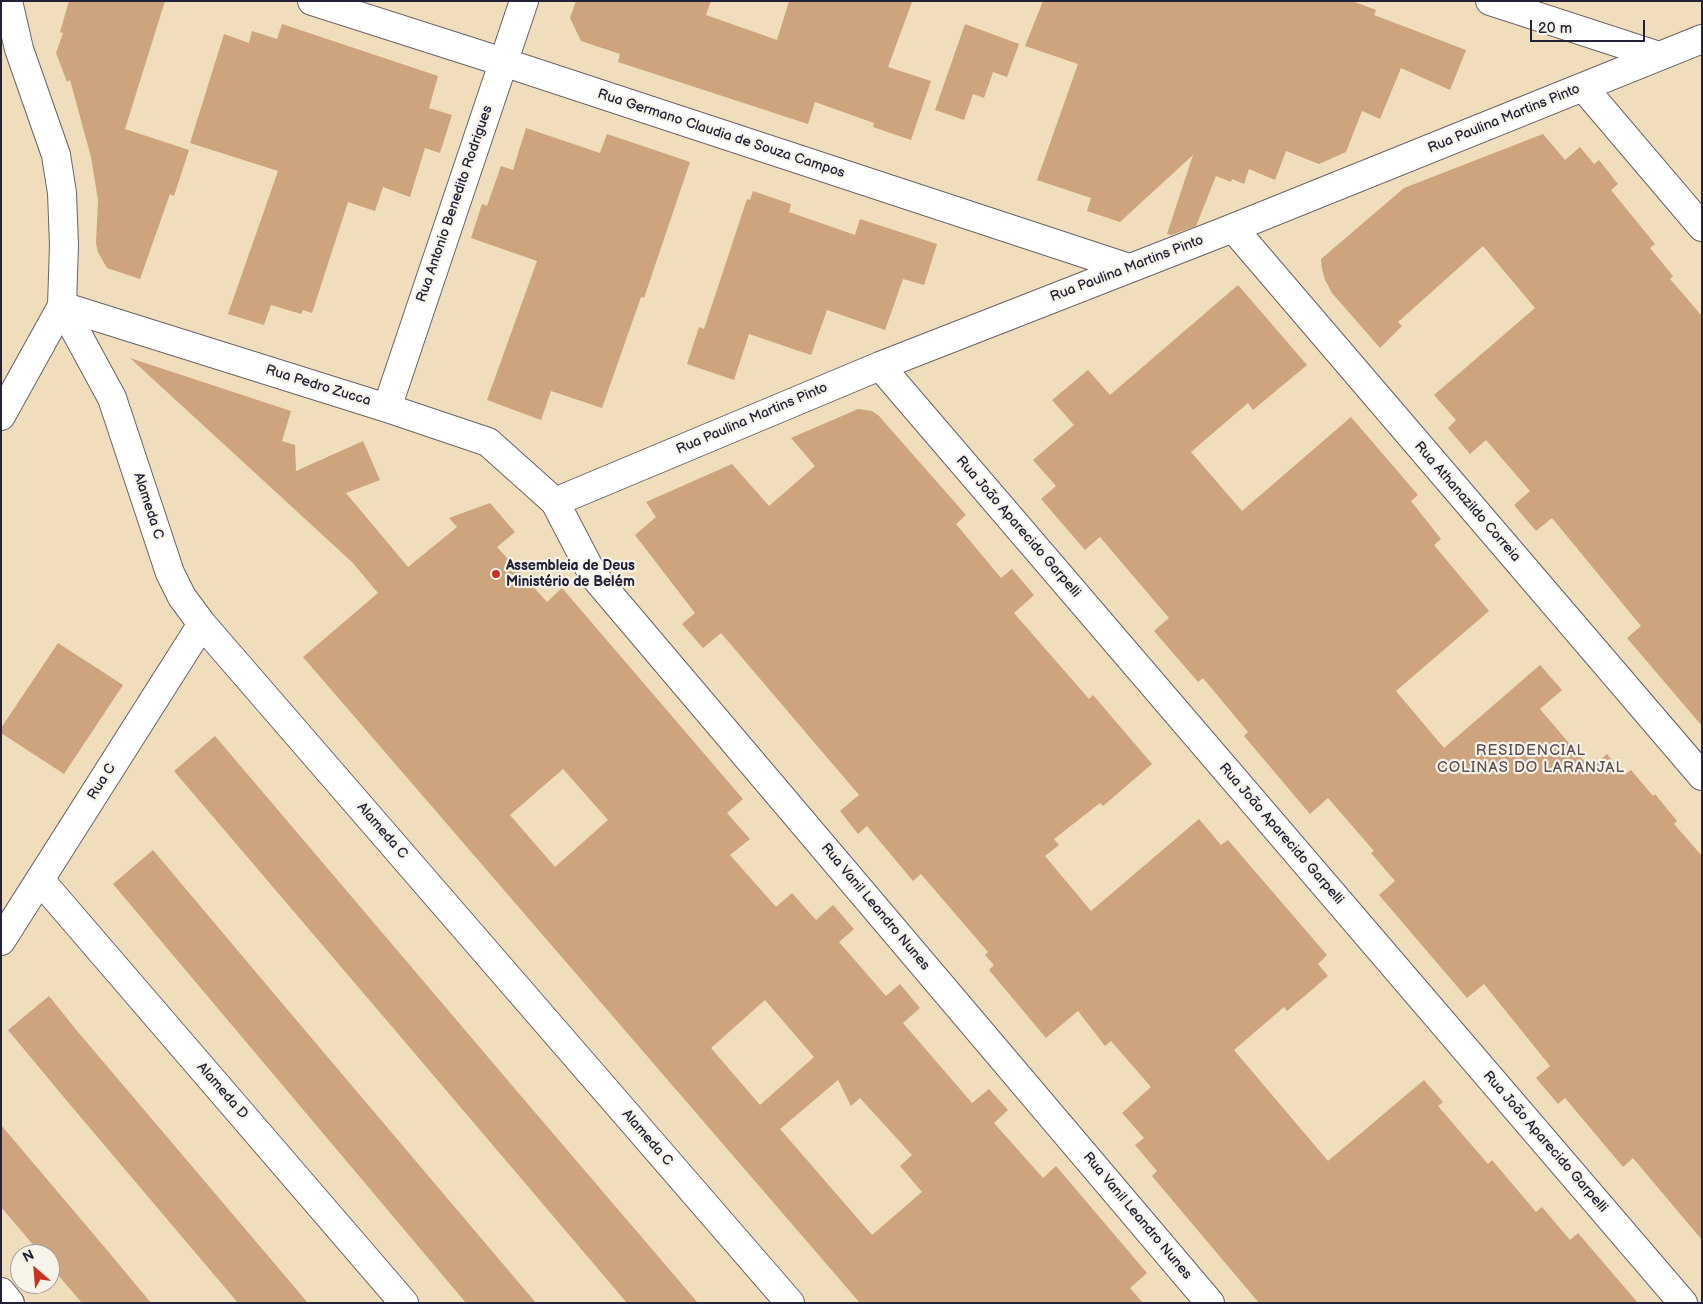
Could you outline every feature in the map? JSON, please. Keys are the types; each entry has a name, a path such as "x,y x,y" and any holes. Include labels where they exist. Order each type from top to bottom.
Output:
{"street":[{"path":"1,416 62,306 64,245 59,173 50,134 19,49 8,1"},
{"name":"Rua Germano Claudia de Souza Campos","path":"312,1 1129,268"},
{"name":"Rua Antonio Benedito Rodrigues","path":"387,408 524,1"},
{"path":"1490,1 1659,56"},
{"name":"Rua Paulina Martins Pinto","path":"555,502 880,366 1233,228 1702,39"},
{"path":"1583,88 1702,227"},
{"name":"Rua Athanazildo Correia","path":"1233,228 1702,776"},
{"name":"Rua Pedro Zucca","path":"62,306 387,408 488,442 555,502"},
{"name":"Alameda C","path":"62,306 112,398 174,585 182,597 202,624 790,1303"},
{"name":"Rua João Aparecido Garpelli","path":"880,366 1682,1303"},
{"name":"Rua Vanil Leandro Nunes","path":"555,502 592,575 1210,1303"},
{"name":"Rua C","path":"1,941 202,624"},
{"name":"Alameda D","path":"40,880 404,1303"},
{"path":"1,1292 10,1303"}],"building":[{"path":"69,1 165,1 125,129 189,150 174,196 170,194 140,279 107,268 98,252 96,243 98,200 91,157 70,80 67,82 56,53 63,33 60,32"},
{"path":"576,1 711,1 706,15 777,40 789,1 912,2 888,67 931,81 911,140 873,127 874,123 815,102 808,124 618,62 620,54 581,41 570,18"},
{"path":"1043,1 1352,1 1376,10 1374,15 1466,50 1450,90 1401,68 1380,119 1362,111 1346,152 1319,164 1286,151 1275,180 1249,169 1244,184 1232,179 1231,182 1216,176 1196,226 1171,235 1167,234 1193,155 1120,222 1087,211 1091,198 1037,180 1078,64 1025,46"},
{"path":"282,24 438,76 429,108 452,115 440,153 425,148 410,197 383,187 375,211 348,202 312,313 303,310 301,314 271,305 264,325 228,314 278,171 190,143 224,34 249,43 252,31 277,39"},
{"path":"965,24 1019,44 1007,77 993,72 984,98 973,94 964,120 935,110"},
{"path":"526,128 600,153 607,134 690,162 644,298 641,297 602,408 551,391 541,420 487,400 537,261 471,238 482,204 487,206 501,166 513,170"},
{"path":"1543,134 1565,160 1580,147 1594,164 1599,160 1618,184 1611,190 1655,244 1650,248 1673,276 1670,279 1702,316 1702,726 1627,638 1641,626 1552,518 1536,531 1514,505 1530,491 1486,440 1470,454 1448,428 1456,420 1434,395 1535,308 1483,246 1398,322 1402,326 1380,348 1332,293 1322,269 1321,259 1404,188"},
{"path":"753,191 791,204 789,212 855,235 860,219 937,244 924,285 903,279 885,330 827,310 811,355 749,334 734,380 687,364 699,327 704,329 747,199 750,200"},
{"path":"1238,285 1307,365 1253,410 1248,403 1191,452 1242,511 1351,417 1418,495 1411,501 1441,539 1434,545 1489,611 1396,691 1444,748 1540,665 1562,690 1540,709 1590,768 1607,754 1624,775 1631,770 1653,796 1655,794 1677,821 1674,824 1702,856 1702,1240 1633,1158 1623,1167 1565,1098 1558,1104 1536,1078 1550,1066 1484,984 1467,998 1379,895 1395,881 1371,853 1374,851 1328,798 1310,814 1244,736 1248,732 1203,678 1198,682 1154,631 1169,618 1100,537 1085,550 1041,499 1056,486 1033,460 1074,425 1052,400 1088,370 1110,395"},
{"path":"130,358 291,411 282,441 295,445 296,471 363,441 380,480 346,493 408,567 457,527 449,518 490,503 515,532 497,547 547,602 562,588 743,799 727,813 750,839 730,855 776,907 792,893 816,920 833,905 854,929 839,942 886,996 900,984 920,1008 903,1023 972,1103 989,1089 1008,1110 994,1123 1043,1178 1056,1166 1147,1273 1130,1288 1143,1303 860,1303 303,657 378,593 353,563","holes":["563,769 608,820 555,867 510,815","765,1000 814,1057 760,1105 711,1048","838,1080 851,1106 860,1098 912,1155 900,1166 922,1192 872,1235 780,1129"]},
{"path":"858,409 872,411 879,416 966,515 956,524 1001,578 1012,569 1034,595 1014,613 1089,699 1093,695 1152,764 1103,806 1100,803 1054,839 1059,845 1045,856 1091,911 1199,819 1221,845 1228,840 1327,955 1318,964 1328,976 1287,1011 1284,1007 1234,1050 1328,1161 1424,1080 1443,1102 1438,1106 1488,1164 1492,1160 1536,1212 1542,1207 1570,1240 1578,1233 1638,1303 1259,1303 1152,1176 1157,1171 1135,1145 1144,1138 1122,1113 1151,1087 1111,1041 1105,1046 1078,1011 1046,1038 989,970 994,965 985,955 988,952 921,874 913,881 867,826 858,834 840,811 859,795 721,633 703,648 682,624 695,613 635,535 656,517 646,502 732,464 769,506 815,466 791,438"},
{"path":"58,643 123,685 64,774 1,733 1,728"},
{"path":"215,736 698,1303 627,1303 174,771"},
{"path":"153,850 536,1303 466,1303 113,884"},
{"path":"49,996 308,1303 238,1303 67,1101 8,1030"},
{"path":"1,1125 151,1303 82,1303 60,1277 60,1244 32,1244 1,1207"}],"place":[{"name":"Assembleia de Deus Ministério de Belém","path":"496,574"}],"district":[{"name":"RESIDENCIAL COLINAS DO LARANJAL","path":"1531,760"}]}
